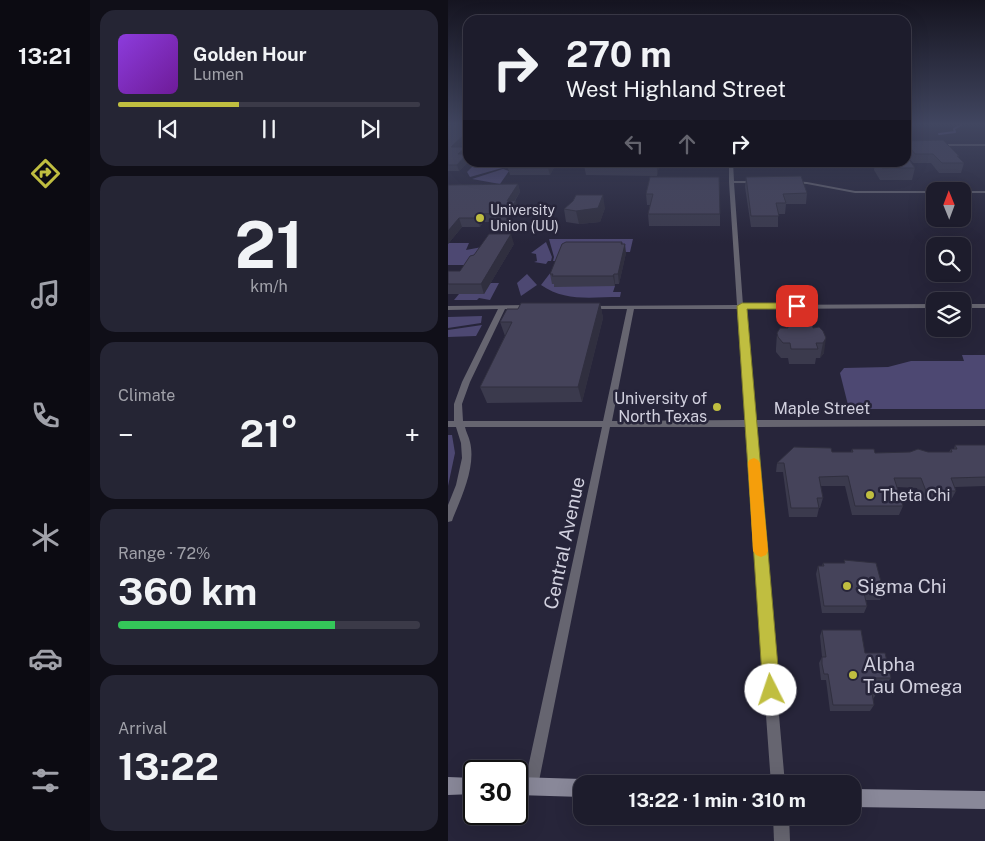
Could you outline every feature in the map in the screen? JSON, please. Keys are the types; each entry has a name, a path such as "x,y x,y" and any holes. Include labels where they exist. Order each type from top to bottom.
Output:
{"street":[{"path":"731,167 777,775"},
{"path":"731,182 766,182"},
{"path":"784,182 807,183 855,192 926,192"},
{"path":"971,192 986,192"},
{"path":"583,307 926,306"},
{"path":"971,306 986,306"},
{"path":"448,308 536,307"},
{"name":"Central Avenue","path":"528,768 631,307"},
{"path":"448,518 461,485 467,458 466,443 459,424 458,404 460,394 503,308"},
{"name":"Maple Street","path":"448,424 986,423"},
{"path":"448,786 463,786"},
{"path":"528,786 573,788"},
{"path":"861,798 986,800"},
{"path":"781,825 782,841"}],"shaded area":[{"path":"472,167 502,168 470,177 467,172"},
{"path":"503,169 509,171 500,184 472,179"},
{"path":"549,239 633,239 630,252 569,252 553,261 554,257"},
{"path":"546,242 552,257 551,261 548,261 546,264 534,262 537,261 536,254 531,253"},
{"path":"448,243 469,243 466,250 482,247 466,265 448,265"},
{"path":"551,272 556,284 615,286 613,292 621,292 620,297 589,298 559,294 541,285"},
{"path":"527,274 537,285 521,296 517,283"},
{"path":"491,283 499,283 490,300 479,298 477,300 454,300 459,294"},
{"path":"482,316 481,323 448,328 448,317"},
{"path":"482,325 476,336 448,337 448,330"},
{"path":"962,355 985,355 985,409 849,409 840,373 844,368 888,367 911,361 964,361"},
{"path":"448,435 452,435 455,453 448,486"}],"building":[{"path":"912,164 915,168 882,168 911,167"},
{"path":"509,167 548,167 548,168"},
{"path":"801,176 807,193 783,194 786,203 776,203 779,216 751,216 746,177"},
{"path":"650,177 719,177 720,214 648,214 653,194 646,194"},
{"name":"University Union (UU)","path":"518,184 507,201 516,201 505,213 481,214 477,218 459,218 448,231 448,185"},
{"path":"576,195 603,195 598,208 576,211 564,209 573,201"},
{"path":"489,234 511,234 481,284 448,284 448,271 460,271"},
{"path":"566,242 622,242 621,244 625,244 618,274 613,276 552,276 553,274 550,274 562,244"},
{"path":"521,303 600,303 578,387 480,387 512,322 500,322 507,309 518,309"},
{"path":"787,322 812,322 813,328 819,327 826,338 823,343 816,343 818,349 791,349 790,343 783,343 777,333 780,328 788,328"},
{"path":"955,445 986,445 986,477 951,478 956,491 926,491 921,478 894,478 903,506 855,506 848,476 819,477 823,498 817,498 819,508 791,508 784,463 777,463 794,447 831,448 832,452 853,452 852,449 874,449 875,453 910,452 918,449 928,452 952,452 951,449 957,449"},
{"name":"Sigma Chi","path":"844,560 876,563 884,593 864,593 867,606 824,606 818,566 824,566 823,563 845,563"},
{"name":"Alpha Tau Omega","path":"822,630 861,630 865,653 885,653 891,678 874,678 877,693 872,693 874,705 833,705 828,674 824,674 822,664 822,657 826,657"}],"slow traffic":[{"path":"754,463 761,551"}],"place":[{"name":"University Union (UU)","path":"480,218"},
{"name":"University of North Texas","path":"717,407"},
{"name":"Theta Chi","path":"870,495"},
{"name":"Sigma Chi","path":"847,586"},
{"name":"Alpha Tau Omega","path":"853,675"}],"route":[{"path":"771,690 742,306 797,306"}]}
